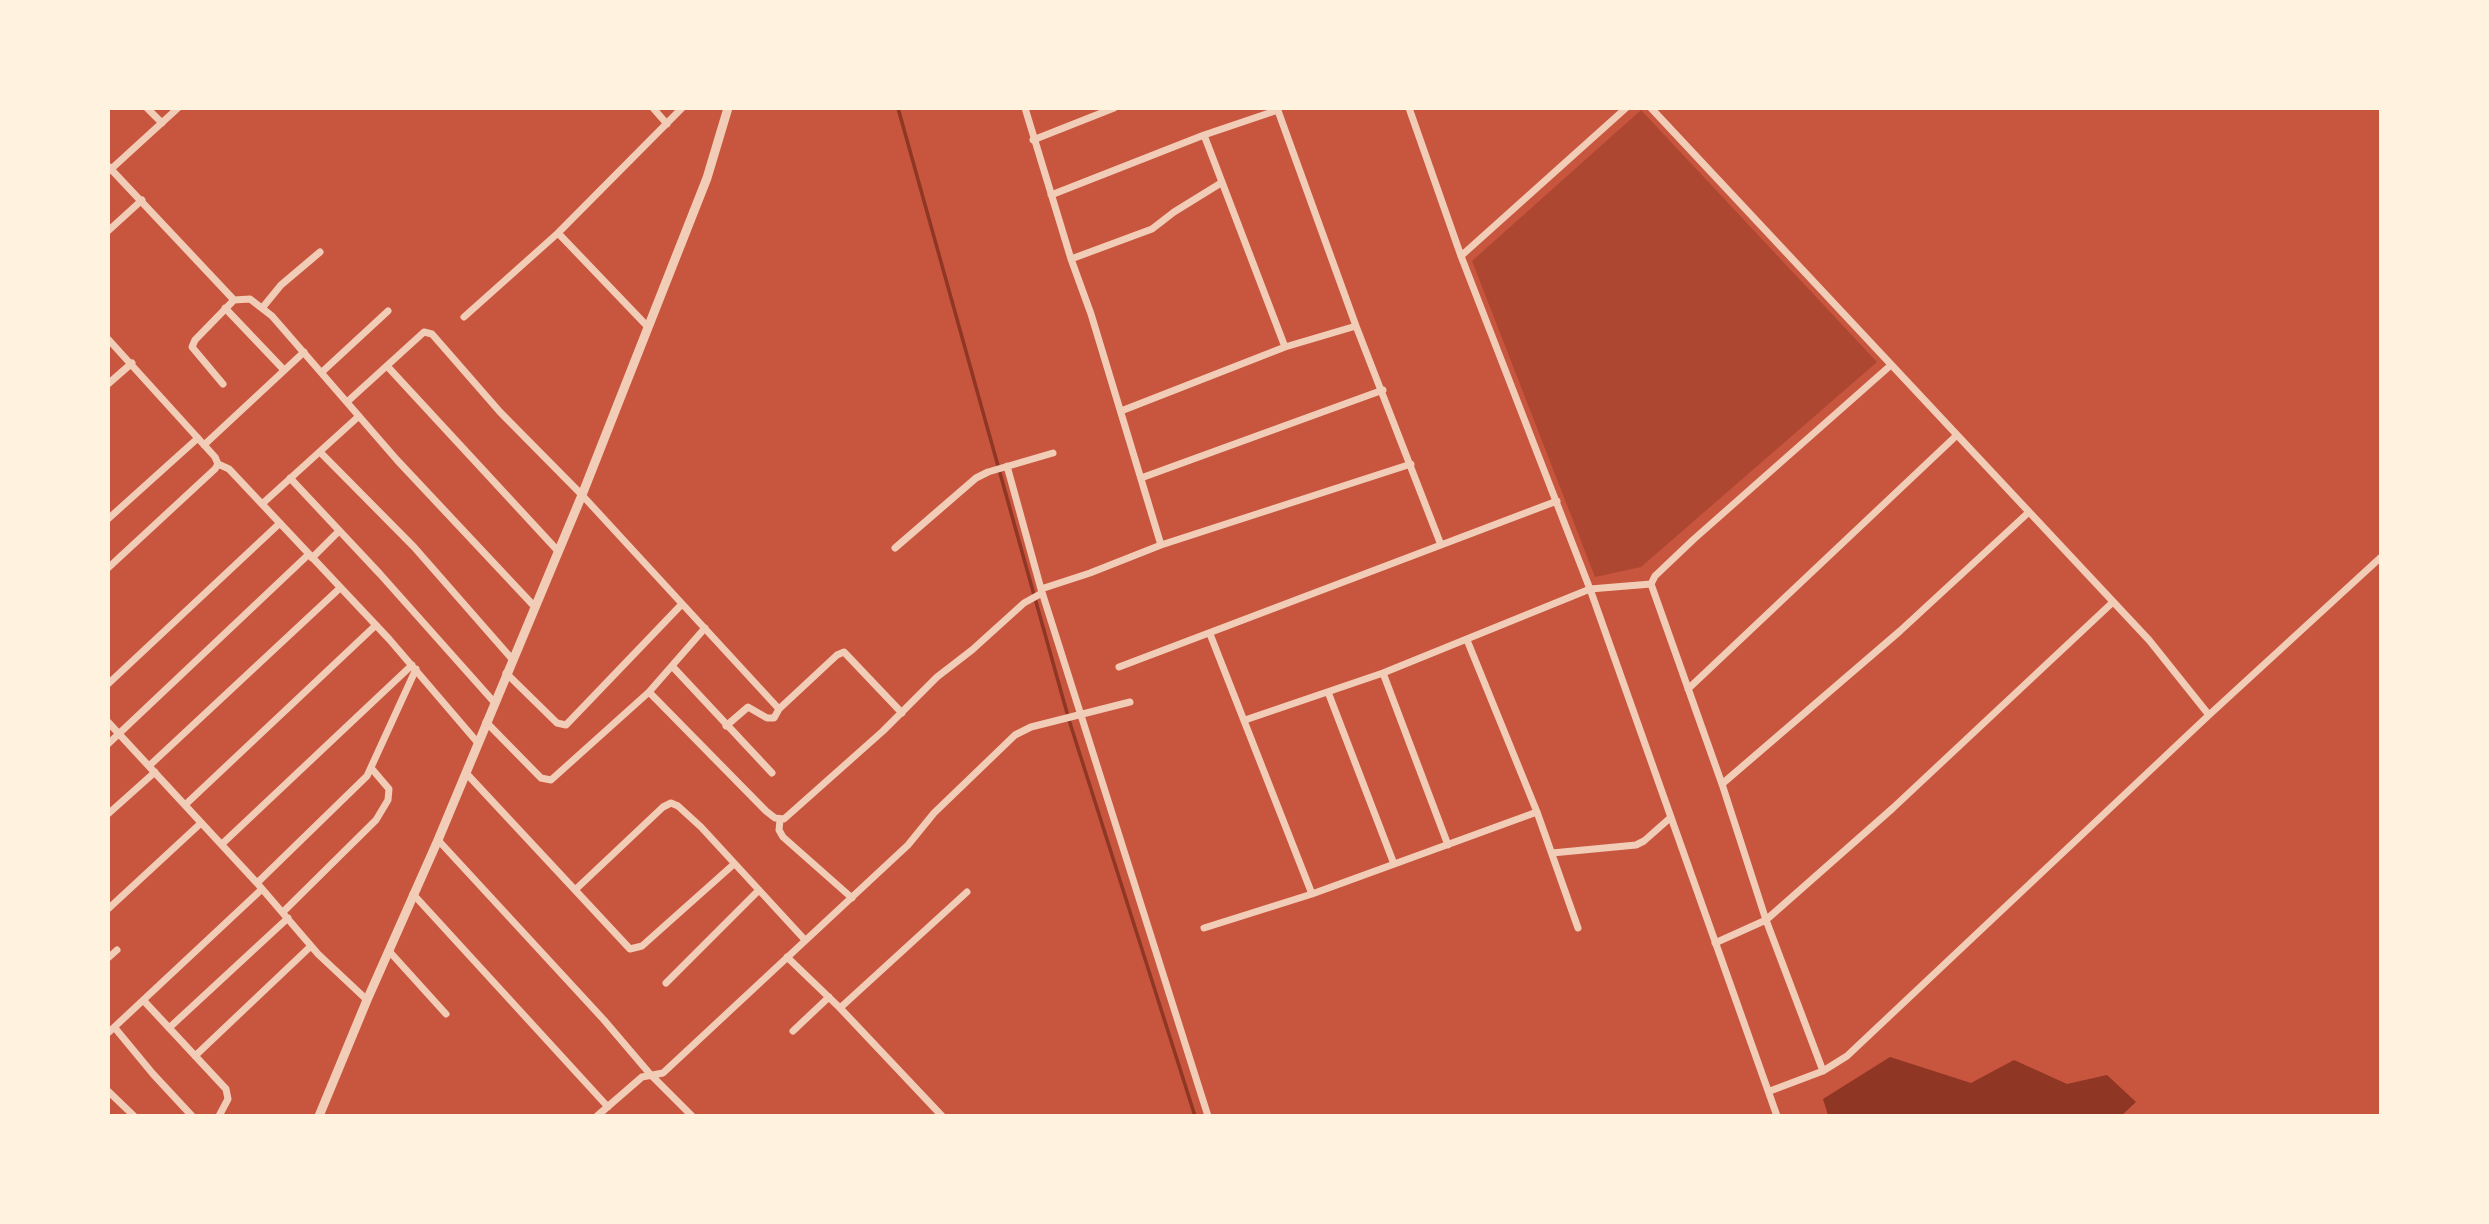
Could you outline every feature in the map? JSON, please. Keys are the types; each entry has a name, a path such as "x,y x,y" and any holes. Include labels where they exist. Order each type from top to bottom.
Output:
{"street":[{"path":"147,108 162,123"},
{"path":"178,108 110,169 234,300"},
{"path":"653,108 667,124"},
{"path":"464,317 558,233 682,108"},
{"path":"319,1115 582,495 707,178 728,108"},
{"path":"1025,108 1161,545"},
{"path":"1033,139 1114,108"},
{"path":"1409,108 1461,256 1590,589 1777,1115"},
{"path":"1461,256 1626,108"},
{"path":"1651,108 2150,640 2209,715"},
{"path":"1051,195 1278,109 1356,326 1441,545"},
{"path":"1204,135 1285,348"},
{"path":"1071,259 1152,229 1221,183"},
{"path":"108,232 142,200"},
{"path":"558,233 648,327"},
{"path":"263,307 281,285 320,252"},
{"path":"223,384 192,347 195,340 234,300 250,299 263,307 397,460 534,606"},
{"path":"225,308 284,370"},
{"path":"322,373 388,311"},
{"path":"1121,411 1285,348 1356,326"},
{"path":"347,402 424,332 432,334 500,412 582,495 779,709"},
{"path":"108,339 132,363 218,464 229,468 376,625 478,743"},
{"path":"204,445 304,352"},
{"path":"108,384 132,363"},
{"path":"1823,1071 1766,920 1722,784 1651,584 1655,576 1694,539 1891,365"},
{"path":"387,366 558,551"},
{"path":"1141,478 1383,390"},
{"path":"262,503 359,416"},
{"path":"1688,689 1957,435"},
{"path":"108,519 198,438"},
{"path":"320,452 415,547 512,659"},
{"path":"895,548 962,488 988,472 1053,453"},
{"path":"108,568 218,464"},
{"path":"780,820 796,811 937,677 1037,594 1161,545 1411,464"},
{"path":"1005,467 1037,594 1208,1115"},
{"path":"290,478 494,702"},
{"path":"1119,667 1557,502"},
{"path":"1722,784 1900,631 2029,512"},
{"path":"108,684 281,523"},
{"path":"108,744 340,531"},
{"path":"1770,1091 1823,1071 1847,1056 2209,715 2381,558"},
{"path":"1245,720 1383,673 1590,589 1651,584"},
{"path":"108,814 340,588"},
{"path":"1715,943 1766,920 1893,808 2113,602"},
{"path":"506,673 557,723 566,725 682,604"},
{"path":"185,805 376,625"},
{"path":"486,722 541,778 548,781 555,778 649,692 705,628"},
{"path":"1210,634 1312,894"},
{"path":"1466,640 1538,812 1578,928"},
{"path":"726,726 748,708 769,719 774,718 779,709 837,655 844,652 902,713"},
{"path":"672,666 772,773"},
{"path":"192,1115 112,1031 358,787 372,769 414,667"},
{"path":"222,844 414,667"},
{"path":"1383,673 1448,845"},
{"path":"649,692 766,811 780,820"},
{"path":"1328,692 1394,864"},
{"path":"597,1115 639,1080 650,1074 663,1073 908,845 934,813 1022,730 1130,702"},
{"path":"108,722 222,844 311,946 367,1000"},
{"path":"169,1028 285,915 376,820 388,800 389,789 372,769"},
{"path":"466,773 627,947 634,950 642,946 734,864"},
{"path":"575,890 663,807 671,803 701,827 805,940"},
{"path":"1204,928 1312,894 1538,812"},
{"path":"1552,853 1636,845 1670,818"},
{"path":"780,820 779,830 783,837 852,898"},
{"path":"108,909 201,823"},
{"path":"438,839 650,1074 692,1115"},
{"path":"666,983 759,890"},
{"path":"840,1008 967,892"},
{"path":"413,894 607,1107"},
{"path":"195,1056 311,946"},
{"path":"108,958 117,950"},
{"path":"389,951 446,1014"},
{"path":"787,957 840,1008 942,1115"},
{"path":"793,1031 829,997"},
{"path":"144,1001 228,1093 227,1103 219,1115"},
{"path":"108,1091 134,1115"}],"shaded area":[{"path":"1641,110 1877,362 1641,567 1595,577 1472,261"},
{"path":"1890,1057 1971,1083 2014,1060 2067,1084 2107,1075 2136,1102 2121,1116 1828,1115 1823,1099"}],"waterway":[{"path":"898,108 1069,720 1195,1116"}]}
